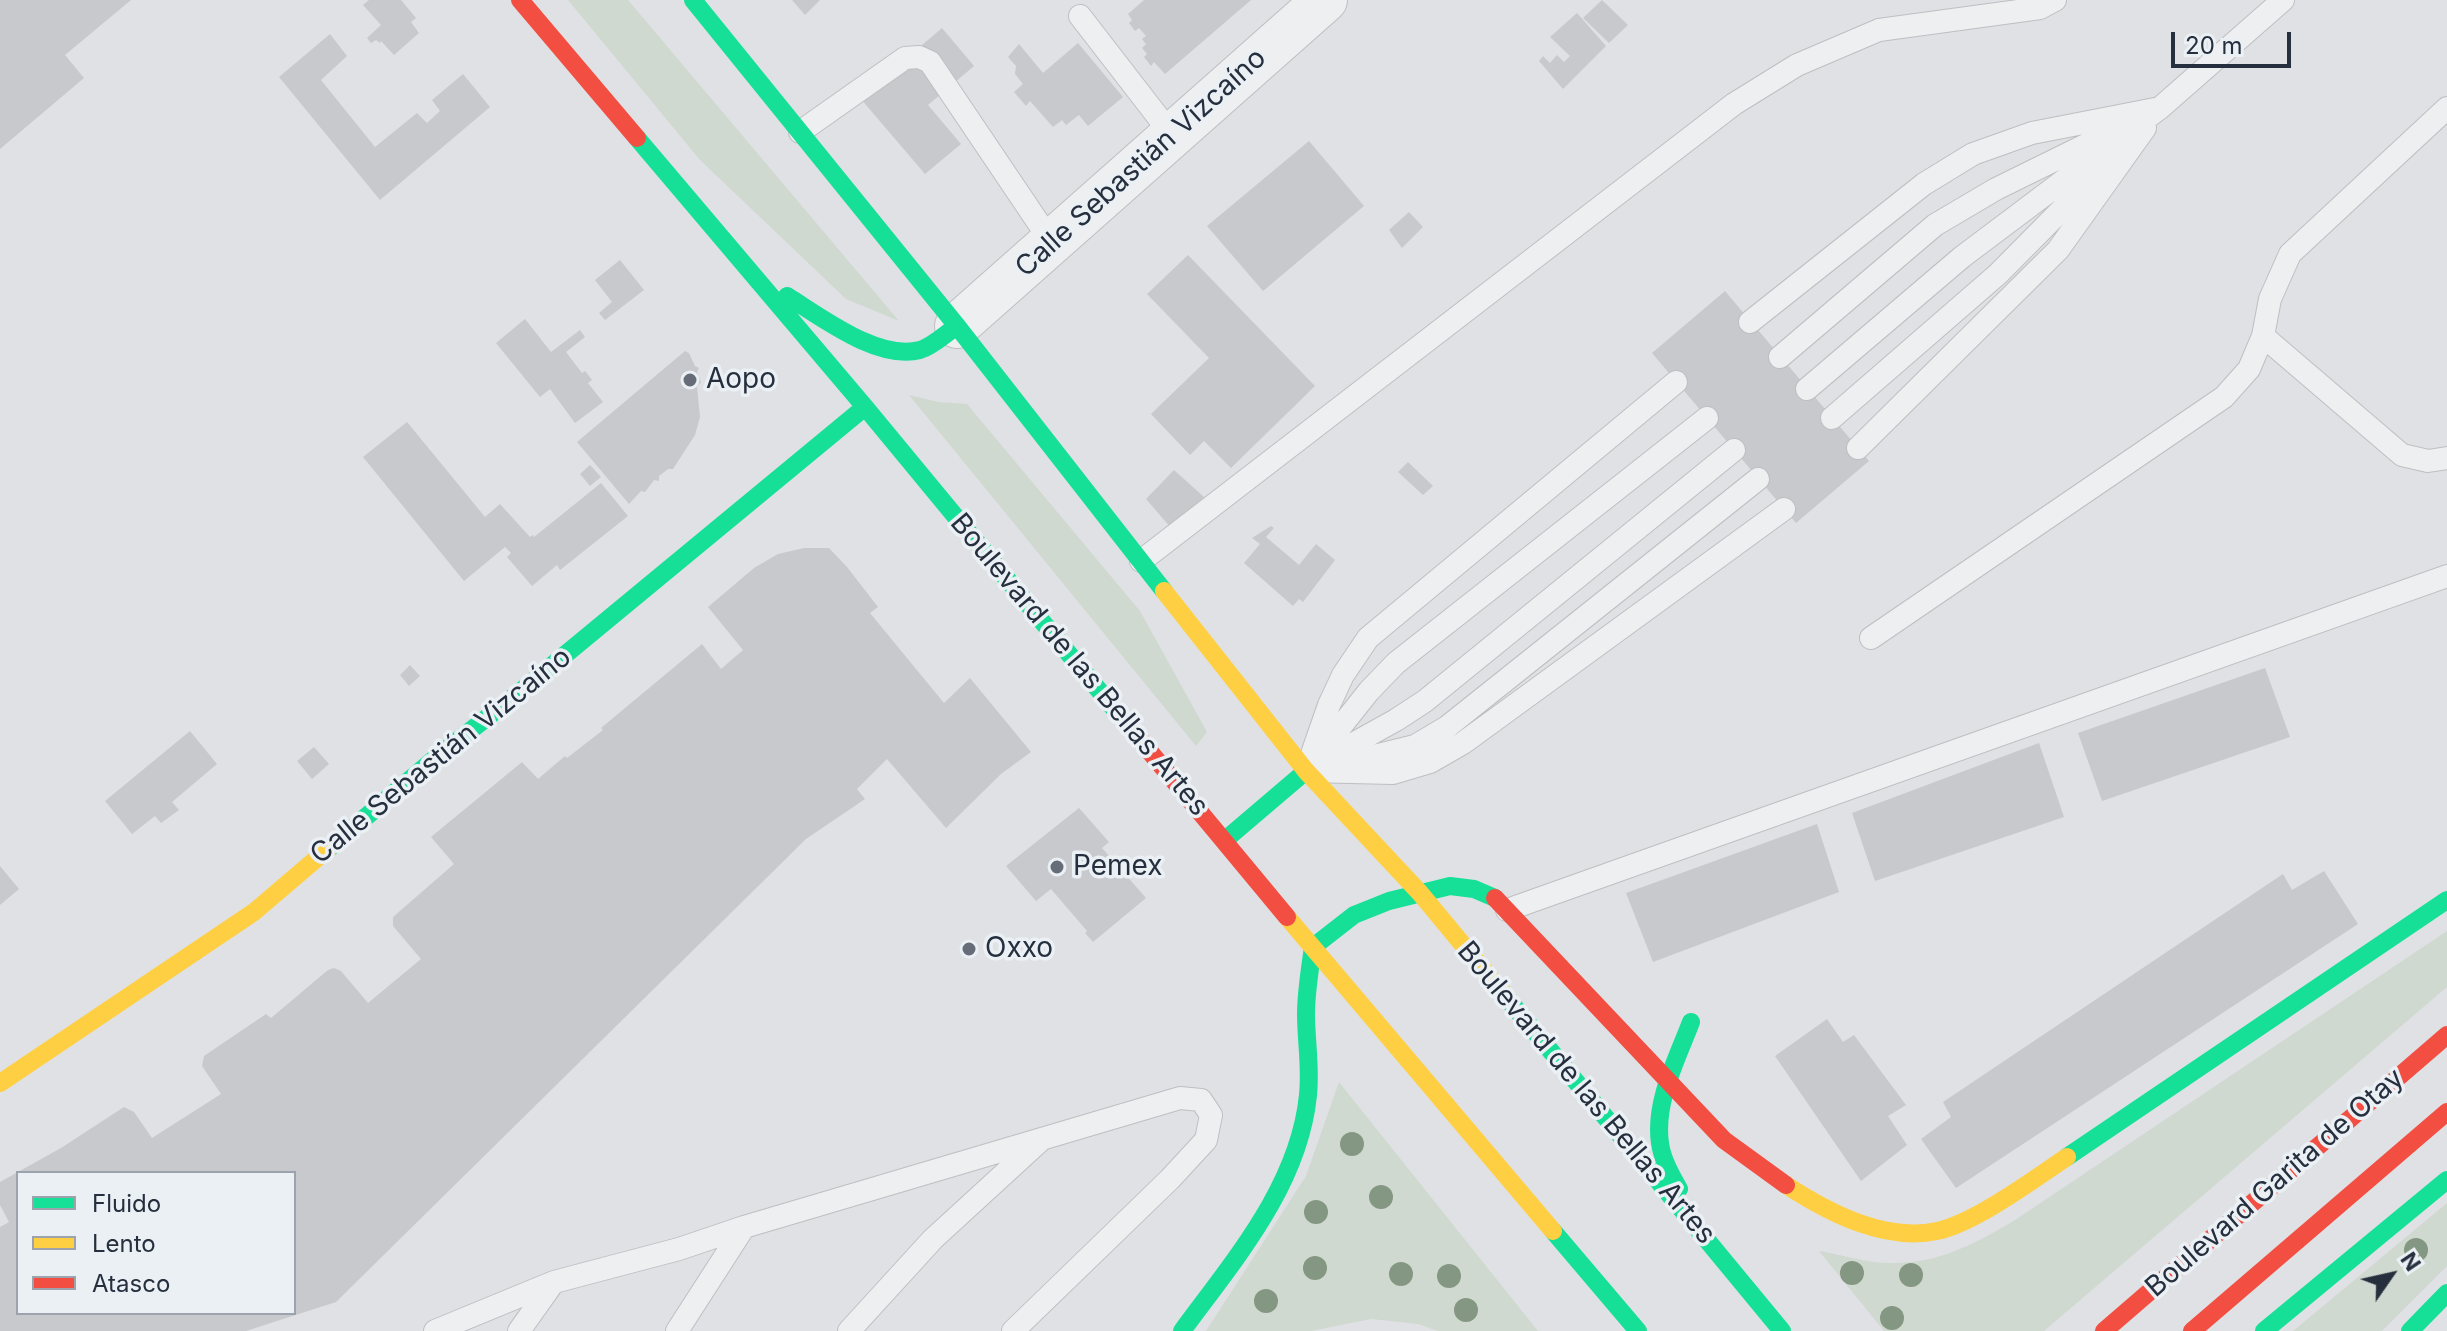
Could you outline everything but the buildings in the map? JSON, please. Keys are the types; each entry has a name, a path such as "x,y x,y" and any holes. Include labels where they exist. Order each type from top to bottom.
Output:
{"main road":[{"name":"Boulevard de las Bellas Artes","path":"520,0 865,407 1348,991 1638,1331"},
{"name":"Boulevard de las Bellas Artes","path":"693,0 957,326 1306,771 1420,893 1782,1331"},
{"path":"754,277 848,333 898,352 921,350 957,326"},
{"name":"Calle Sebastián Vizcaíno","path":"0,1083 254,912 438,756 865,407"},
{"path":"1225,840 1306,771"},
{"path":"1182,1331 1268,1208 1297,1149 1308,1098 1310,1055 1306,1014 1313,947 1354,915 1389,901 1450,886 1474,889 1499,900 1648,1039 1670,1082 1724,1140 1759,1168 1803,1196 1852,1220 1901,1232 1939,1231 2035,1178 2447,900"},
{"path":"1691,1022 1670,1082 1660,1121 1659,1141 1679,1190 1710,1243"},
{"name":"Boulevard Garita de Otay","path":"2104,1331 2447,1035"},
{"path":"2192,1331 2447,1112"},
{"path":"2264,1331 2447,1180"},
{"path":"2410,1331 2447,1293"}],"street":[{"name":"Calle Sebastián Vizcaíno","path":"957,326 1325,0"}],"lane":[{"path":"1141,561 1734,104 1785,73 1879,30 2040,8 2055,0"},
{"path":"1807,389 1962,257 2160,108 2283,0"},
{"path":"1080,16 1172,135"},
{"path":"800,132 905,58 919,57 930,62 1052,243"},
{"path":"1750,322 1924,184 1973,154 2032,133 2160,108"},
{"path":"1780,357 1935,225 1996,189 2160,108"},
{"path":"1832,418 1998,274 2160,108"},
{"path":"1858,448 2058,250 2160,108"},
{"path":"1871,638 2224,397 2249,369 2263,336 2270,299 2290,254 2447,108"},
{"path":"2263,336 2402,455 2428,461 2447,458"},
{"path":"1306,771 1329,705 1343,675 1368,638 1676,382"},
{"path":"1306,771 1369,691 1396,663 1707,418"},
{"path":"1306,771 1425,701 1734,450"},
{"path":"1306,771 1415,746 1447,727 1758,479"},
{"path":"1306,771 1393,773 1430,762 1463,743 1784,509"},
{"path":"1507,910 2447,576"},
{"path":"1648,1039 1691,1022"},
{"path":"435,1331 554,1282 679,1249 1180,1098 1201,1100 1211,1115 1206,1140 1013,1331"},
{"path":"849,1331 933,1239 1044,1137"},
{"path":"677,1331 744,1227"},
{"path":"519,1331 554,1282"}],"shaded area":[{"path":"568,0 628,0 899,321 846,299 700,160"},
{"path":"909,395 938,402 967,404 1140,611 1207,732 1196,746"},
{"path":"2447,931 2447,987 2044,1331 1884,1331 1819,1251 1876,1262 1910,1262 1941,1256 1984,1238"},
{"path":"1339,1082 1538,1331 1438,1331 1418,1324 1371,1319 1311,1331 1206,1331 1306,1176"},
{"path":"2447,1203 2447,1266 2382,1331 2293,1331"}],"traffic: fast":[{"path":"693,0 957,326 1164,591"},
{"path":"637,138 865,407 1126,723"},
{"path":"787,296 850,335 886,349 904,352 920,350 957,326"},
{"path":"329,848 865,407"},
{"path":"1225,840 1306,771"},
{"path":"1182,1331 1261,1220 1292,1160 1308,1095 1306,1006 1313,947 1354,915 1389,901 1450,886 1474,889 1495,898"},
{"path":"2067,1157 2447,900"},
{"path":"1502,992 1782,1331"},
{"path":"1679,1189 1660,1143 1660,1112 1668,1081 1691,1022"},
{"path":"2264,1331 2447,1180"},
{"path":"1553,1231 1638,1331"},
{"path":"2410,1331 2447,1293"}],"traffic: slow":[{"path":"1164,591 1306,771 1420,893 1502,992"},
{"path":"0,1083 254,912 329,848"},
{"path":"1287,917 1553,1231"},
{"path":"1786,1185 1820,1206 1858,1223 1878,1229 1917,1233 1937,1231 1969,1219 2067,1157"}],"traffic: jam":[{"path":"520,0 637,138"},
{"path":"1126,723 1287,917"},
{"path":"1495,898 1724,1140 1786,1185"},
{"path":"2104,1331 2447,1035"},
{"path":"2192,1331 2447,1112"}],"place":[{"name":"Aopo","path":"690,380"},
{"name":"Pemex","path":"1057,867"},
{"name":"Oxxo","path":"969,949"}]}
